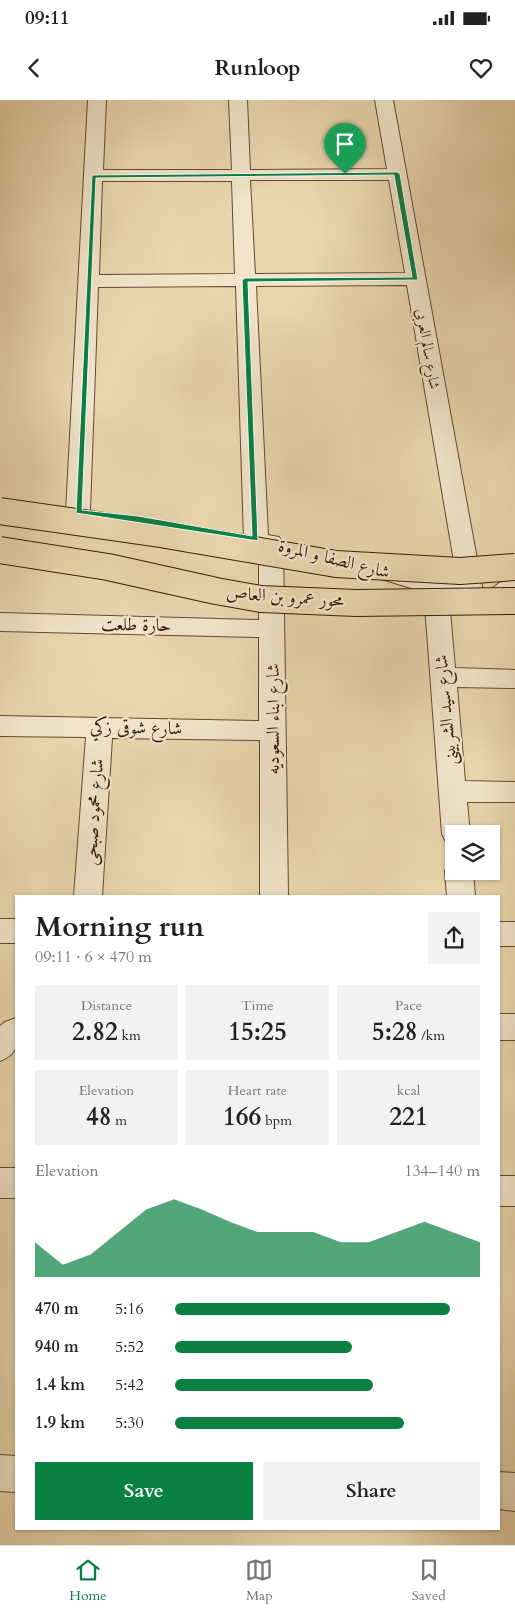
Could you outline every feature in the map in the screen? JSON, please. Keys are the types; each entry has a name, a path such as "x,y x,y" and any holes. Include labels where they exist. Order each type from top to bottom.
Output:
{"main road":[{"name":"محور عمرو بن العاص","path":"0,511 160,534 336,564 460,571 515,567"},
{"name":"محور عمرو بن العاص","path":"0,550 32,554 171,580 217,592 261,599 337,602 515,601"}],"street":[{"path":"78,511 97,100"},
{"name":"شارع ابناء السعوديه","path":"238,100 245,280 272,629 274,895"},
{"name":"شارع سالم العربى","path":"384,100 416,279 481,600"},
{"path":"94,176 397,174"},
{"path":"89,281 416,279"},
{"name":"شارع الصفا و المروة","path":"0,505 78,511 138,519 264,541 346,560 481,600 515,613"},
{"path":"481,600 515,584"},
{"name":"شارع سيد الشربينى","path":"436,586 455,825"},
{"name":"حارة طلعت","path":"0,622 272,629"},
{"path":"443,678 515,679"},
{"name":"شارع شوقى زكي","path":"0,726 272,731"},
{"name":"شارع محمود صبحى","path":"88,895 100,728"},
{"path":"452,791 515,792"},
{"path":"460,880 461,895"},
{"path":"0,931 15,932"},
{"path":"500,934 515,934"},
{"path":"500,1027 515,1027"},
{"path":"0,1182 15,1183"},
{"path":"500,1191 515,1191"},
{"path":"0,1473 15,1474"},
{"path":"500,1491 515,1492"}],"route":[{"path":"345,174 397,174 416,279 245,280 256,539 197,528 78,511 94,176 345,174"}]}
